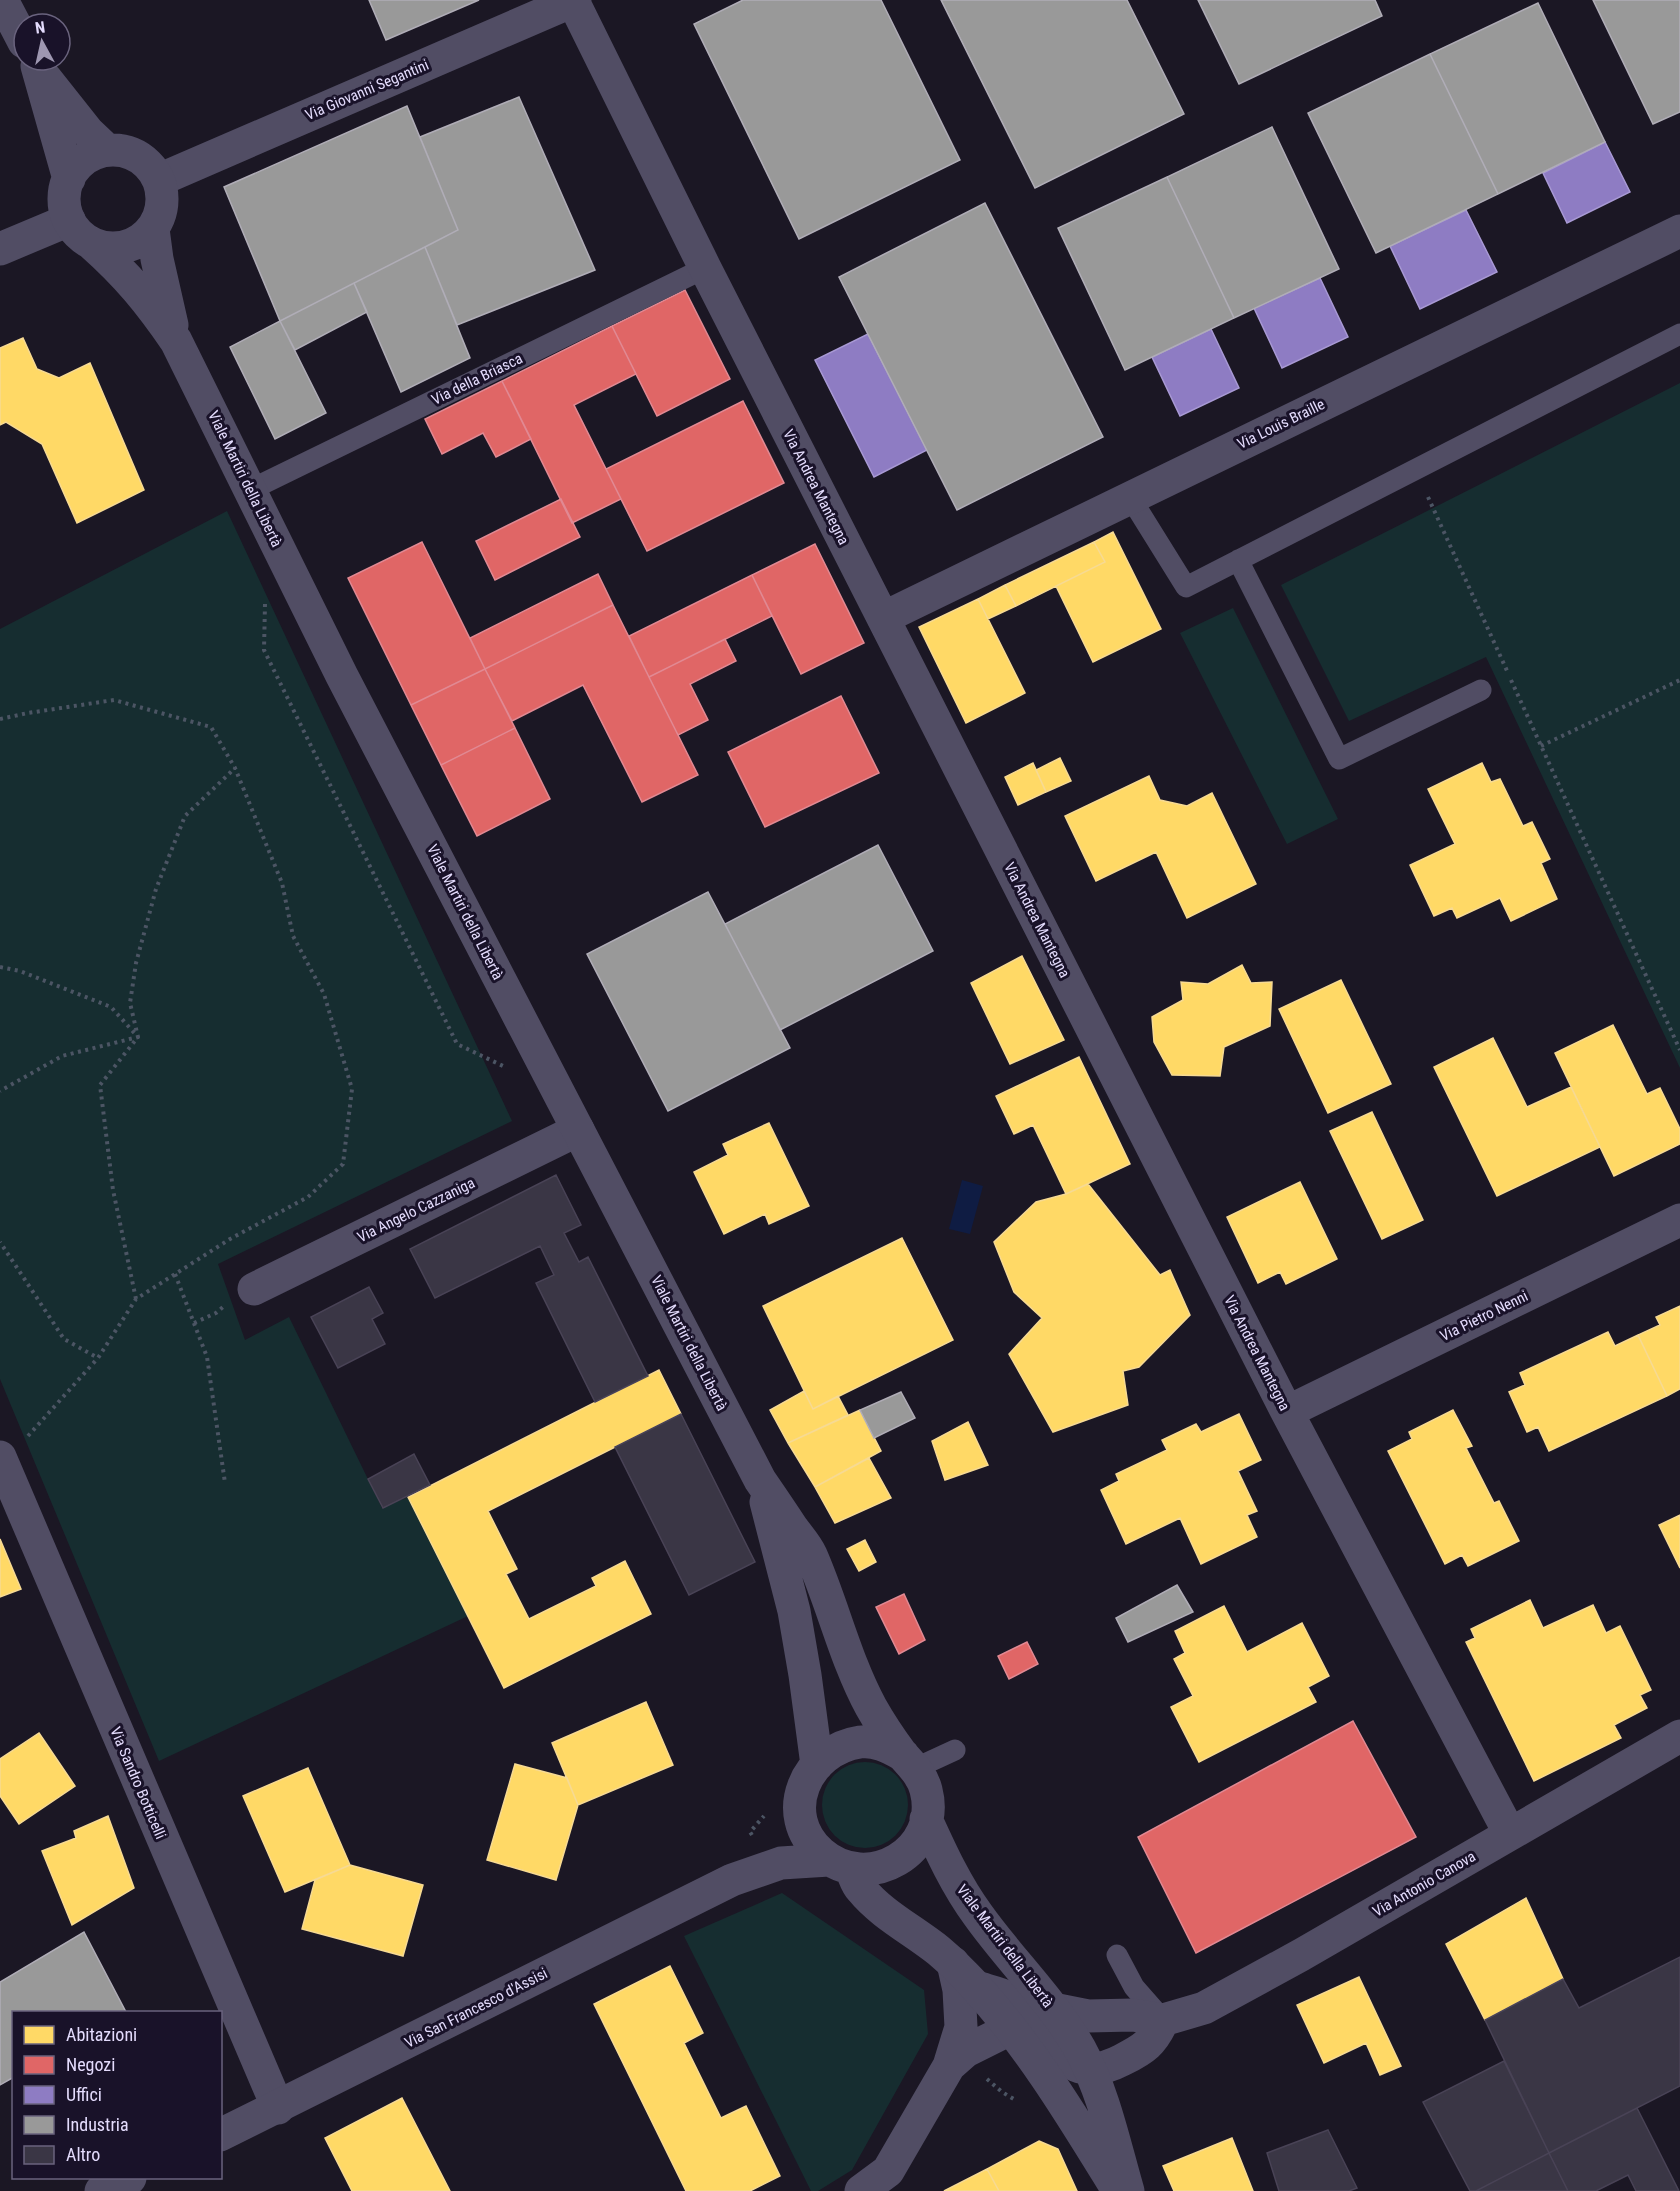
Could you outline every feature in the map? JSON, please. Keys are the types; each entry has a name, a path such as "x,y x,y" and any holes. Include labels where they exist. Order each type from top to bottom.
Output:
{"street":[{"path":"2,0 12,19"},
{"name":"Via Giovanni Segantini","path":"159,180 574,0"},
{"name":"Via Andrea Mantegna","path":"574,0 705,268 1287,1412 1510,1834"},
{"path":"36,72 69,179"},
{"path":"43,72 81,124 107,150"},
{"path":"0,249 69,220 64,205 69,179 78,165 91,156 107,150 135,155 149,165 159,180"},
{"name":"Viale Martiri della Libertà","path":"159,180 162,194 161,211 153,229 157,259 176,341"},
{"name":"Viale Martiri della Libertà","path":"69,220 79,234 123,271 142,293 176,341 342,676 760,1480 810,1552 866,1696 886,1733 910,1762 926,1790 928,1814 920,1838 913,1848 892,1863 868,1870 840,1864"},
{"path":"92,244 109,248 126,246 140,241 153,229"},
{"name":"Via Louis Braille","path":"883,618 1680,231"},
{"name":"Via Angelo Cazzaniga","path":"254,1289 578,1131"},
{"name":"Via Pietro Nenni","path":"1287,1412 1680,1220"},
{"name":"Via Sandro Botticelli","path":"2,1460 278,2108"},
{"name":"Viale Martiri della Libertà","path":"760,1480 794,1611 817,1765"},
{"name":"Via Antonio Canova","path":"1053,2009 1088,2016 1133,2015 1163,2020 1204,2008 1301,1955 1680,1736"},
{"name":"Viale Martiri della Libertà","path":"910,1762 883,1744 861,1742 830,1752 808,1774 801,1792 800,1813 806,1834 812,1844 840,1864 871,1899 953,1963 976,1987 1063,2101 1119,2191"},
{"name":"Viale Martiri della Libertà","path":"926,1819 959,1887 979,1916 1053,2009 1079,2049 1099,2087 1128,2191"},
{"name":"Via San Francesco d'Assisi","path":"732,1880 764,1857 802,1822"},
{"name":"Via San Francesco d'Assisi","path":"222,2134 732,1880 781,1863 840,1864"},
{"path":"861,2191 888,2171 949,2066 961,2027 959,1990 953,1963"},
{"name":"Viale Martiri della Libertà","path":"976,1987 1015,2001 1030,2016 1047,2040 1074,2066 1090,2070"},
{"path":"1090,2070 1115,2063 1144,2049 1157,2035 1163,2020"},
{"path":"949,2066 966,2051 1010,2029"},
{"path":"101,2191 128,2179"}],"lane":[{"name":"Via della Briasca","path":"250,490 705,268"},
{"path":"1130,497 1186,586 1680,334"},
{"path":"1238,560 1339,759 1481,690"},
{"path":"910,1762 955,1750"},
{"path":"1117,1955 1134,1987 1163,2020"}],"path":[{"path":"1415,469 1680,1050"},
{"path":"264,595 264,650 457,1044 499,1063 506,1069"},
{"path":"1541,746 1680,680"},
{"path":"0,719 114,700 211,727 235,768 282,883 293,936 324,994 352,1089 343,1164 308,1197 230,1239 136,1299 98,1358 2,1460"},
{"path":"138,1037 130,1003 136,963 156,889 185,816 235,768"},
{"path":"0,967 20,971 111,1007 138,1037"},
{"path":"0,1091 62,1056 138,1037"},
{"path":"136,1299 113,1190 100,1085 138,1037"},
{"path":"0,1242 64,1339 98,1358"},
{"path":"175,1274 207,1358 225,1483"},
{"path":"764,1857 750,1832 767,1812"}],"green space":[{"path":"1680,383 1680,1068 1486,657 1349,721 1281,585"},
{"path":"227,511 512,1121 218,1264 245,1340 289,1317 382,1508 408,1497 468,1616 159,1761 0,1379 0,629"},
{"path":"1233,608 1338,819 1287,844 1180,633"},
{"path":"865,1762 881,1766 895,1775 904,1789 908,1805 904,1821 895,1835 881,1844 865,1848 849,1844 835,1835 826,1821 822,1805 826,1789 835,1775 849,1766"},
{"path":"782,1893 924,1990 928,2034 852,2170 818,2191 811,2191 684,1936"}],"water":[{"path":"962,1180 983,1186 970,1234 949,1229"}],"building: Abitazioni":[{"path":"23,338 37,369 59,378 90,363 144,490 77,523 42,444 6,422 0,425 0,348"},
{"path":"1113,532 1161,629 1093,662 1056,586 1105,562 1094,542"},
{"path":"1094,542 1105,562 1016,606 1005,585"},
{"path":"1005,585 1016,606 988,619 978,599"},
{"path":"978,599 1025,693 966,723 919,627"},
{"path":"1060,758 1071,781 1046,792 1036,770"},
{"path":"1033,763 1046,792 1018,805 1005,777"},
{"path":"1482,763 1491,782 1500,779 1523,826 1532,822 1550,859 1541,863 1557,899 1511,921 1500,898 1457,918 1452,908 1434,916 1410,865 1455,844 1428,789"},
{"path":"1149,776 1160,800 1187,806 1212,793 1256,884 1187,918 1156,852 1096,881 1065,816"},
{"path":"1022,956 1064,1040 1010,1064 971,983"},
{"path":"1242,965 1251,983 1272,982 1270,1026 1224,1047 1220,1076 1172,1075 1154,1042 1152,1017 1183,1000 1181,982 1208,984"},
{"path":"1341,980 1391,1084 1328,1113 1279,1009"},
{"path":"1613,1025 1647,1094 1660,1088 1680,1129 1680,1144 1614,1176 1555,1053"},
{"path":"1493,1038 1527,1107 1571,1087 1600,1147 1497,1196 1434,1067"},
{"path":"1079,1057 1130,1164 1066,1194 1033,1125 1014,1134 996,1096"},
{"path":"1372,1112 1423,1220 1382,1239 1330,1131"},
{"path":"769,1123 809,1206 769,1224 765,1214 724,1234 694,1172 728,1155 723,1144"},
{"path":"1300,1182 1337,1259 1286,1284 1280,1272 1258,1283 1227,1217"},
{"path":"1088,1184 1160,1275 1170,1270 1190,1315 1139,1367 1123,1371 1128,1405 1053,1432 1009,1354 1042,1318 1014,1292 994,1242 1036,1202 1066,1194"},
{"path":"902,1238 953,1340 813,1409 763,1306"},
{"path":"1680,1306 1680,1389 1667,1396 1638,1335 1660,1325 1656,1317"},
{"path":"1608,1332 1615,1346 1638,1335 1667,1396 1549,1451 1538,1427 1527,1432 1509,1392 1525,1385 1520,1373"},
{"path":"659,1370 681,1414 488,1511 517,1569 506,1574 529,1619 596,1586 592,1578 625,1561 651,1614 504,1688 408,1497"},
{"path":"804,1391 813,1409 838,1396 848,1415 788,1443 770,1410"},
{"path":"860,1410 881,1451 815,1487 788,1443"},
{"path":"1453,1410 1472,1446 1466,1448 1494,1503 1499,1501 1519,1541 1468,1566 1462,1555 1445,1564 1388,1451 1412,1439 1409,1432"},
{"path":"1239,1414 1261,1460 1238,1471 1257,1511 1247,1515 1257,1537 1201,1564 1180,1518 1126,1544 1101,1490 1119,1481 1116,1474 1167,1450 1162,1440 1196,1424 1201,1432"},
{"path":"968,1422 988,1465 945,1480 932,1441"},
{"path":"869,1458 891,1498 835,1523 815,1487"},
{"path":"1680,1515 1680,1568 1659,1525"},
{"path":"0,1539 21,1589 0,1597"},
{"path":"865,1540 876,1562 859,1571 847,1549"},
{"path":"1530,1600 1543,1628 1593,1605 1606,1633 1620,1626 1651,1690 1640,1695 1647,1708 1614,1725 1621,1738 1534,1781 1466,1642 1475,1638 1471,1629"},
{"path":"1224,1606 1247,1652 1302,1623 1329,1676 1308,1687 1316,1702 1199,1762 1171,1707 1193,1696 1174,1659 1185,1653 1175,1631"},
{"path":"646,1702 673,1765 578,1805 552,1743"},
{"path":"39,1733 75,1786 19,1824 0,1796 0,1759"},
{"path":"515,1764 567,1778 578,1805 556,1880 487,1860"},
{"path":"308,1768 350,1865 285,1892 243,1796"},
{"path":"108,1816 134,1888 72,1925 42,1851 76,1838 74,1831"},
{"path":"350,1865 423,1885 403,1956 302,1929 315,1880"},
{"path":"1526,1898 1563,1979 1485,2020 1446,1944"},
{"path":"670,1966 703,2033 684,2043 721,2118 746,2106 780,2176 750,2191 686,2191 594,2004"},
{"path":"1359,1977 1401,2066 1380,2075 1366,2043 1324,2063 1297,2005"},
{"path":"402,2098 450,2191 352,2191 325,2138"},
{"path":"1232,2138 1253,2191 1174,2191 1163,2166"},
{"path":"1039,2141 1058,2149 1077,2191 999,2191 987,2169"},
{"path":"987,2169 999,2191 944,2191"}],"building: Negozi":[{"path":"685,290 730,379 657,416 612,326"},
{"path":"612,326 636,374 574,405 621,499 572,523 502,381"},
{"path":"502,381 531,439 496,457 483,433 442,454 425,419"},
{"path":"743,401 784,483 647,551 606,469"},
{"path":"561,499 580,537 495,580 476,541"},
{"path":"422,542 485,669 411,705 348,578"},
{"path":"815,544 864,643 801,674 752,575"},
{"path":"598,574 613,605 485,669 470,638"},
{"path":"752,575 772,616 649,677 629,636"},
{"path":"613,605 698,775 642,802 583,685 512,721 485,669"},
{"path":"725,639 736,661 690,684 708,720 678,735 649,677"},
{"path":"485,669 515,728 441,765 411,705"},
{"path":"841,696 879,773 765,827 728,752"},
{"path":"515,728 550,799 477,836 441,765"},
{"path":"904,1594 925,1640 899,1654 876,1607"},
{"path":"1027,1642 1038,1664 1009,1679 998,1656"},
{"path":"1353,1721 1416,1837 1196,1953 1138,1837"}],"building: Uffici":[{"path":"1605,142 1630,192 1567,223 1543,173"},
{"path":"1466,210 1497,272 1420,309 1390,246"},
{"path":"1320,278 1348,337 1282,368 1254,308"},
{"path":"1211,329 1239,388 1180,416 1152,357"},
{"path":"868,334 927,450 874,477 815,360"}],"building: Industria":[{"path":"369,0 479,0 386,40"},
{"path":"743,0 881,0 960,160 799,239 694,24"},
{"path":"941,0 1127,0 1184,114 1035,188"},
{"path":"1198,0 1375,0 1382,16 1239,84"},
{"path":"1593,0 1680,0 1680,112 1653,124"},
{"path":"1538,3 1605,142 1498,194 1430,54"},
{"path":"1430,54 1498,194 1376,253 1308,113"},
{"path":"519,97 595,270 457,325 425,247 458,230 420,137"},
{"path":"407,106 458,230 280,321 224,187"},
{"path":"1272,127 1339,269 1234,318 1167,177"},
{"path":"1167,177 1234,318 1125,370 1058,228"},
{"path":"985,203 1103,437 957,510 839,277"},
{"path":"425,247 470,358 401,392 354,283"},
{"path":"354,283 367,312 295,350 280,321"},
{"path":"280,321 326,413 275,439 230,347"},
{"path":"878,845 933,951 780,1030 725,924"},
{"path":"708,892 790,1048 668,1111 587,954"},
{"path":"901,1392 915,1418 874,1438 860,1410"},
{"path":"1177,1585 1193,1612 1128,1642 1116,1618"},
{"path":"84,1932 125,2011 12,2011 12,2078 0,2085 0,1982"}],"building: Altro":[{"path":"556,1175 581,1225 564,1233 579,1262 588,1257 648,1376 595,1402 536,1283 554,1275 540,1246 435,1298 410,1249"},
{"path":"369,1287 383,1313 372,1319 385,1344 338,1368 311,1317"},
{"path":"681,1414 755,1562 689,1595 615,1447"},
{"path":"414,1454 430,1485 383,1508 368,1479"},
{"path":"1680,1957 1680,2086 1549,2153 1485,2020 1563,1979 1579,2008"},
{"path":"1504,2061 1549,2153 1476,2191 1470,2191 1423,2102"},
{"path":"1637,2108 1679,2191 1636,2191 1628,2175 1596,2191 1568,2191 1549,2153"},
{"path":"1328,2130 1357,2188 1349,2191 1279,2191 1267,2153"},
{"path":"1549,2153 1568,2191 1476,2191"}]}
